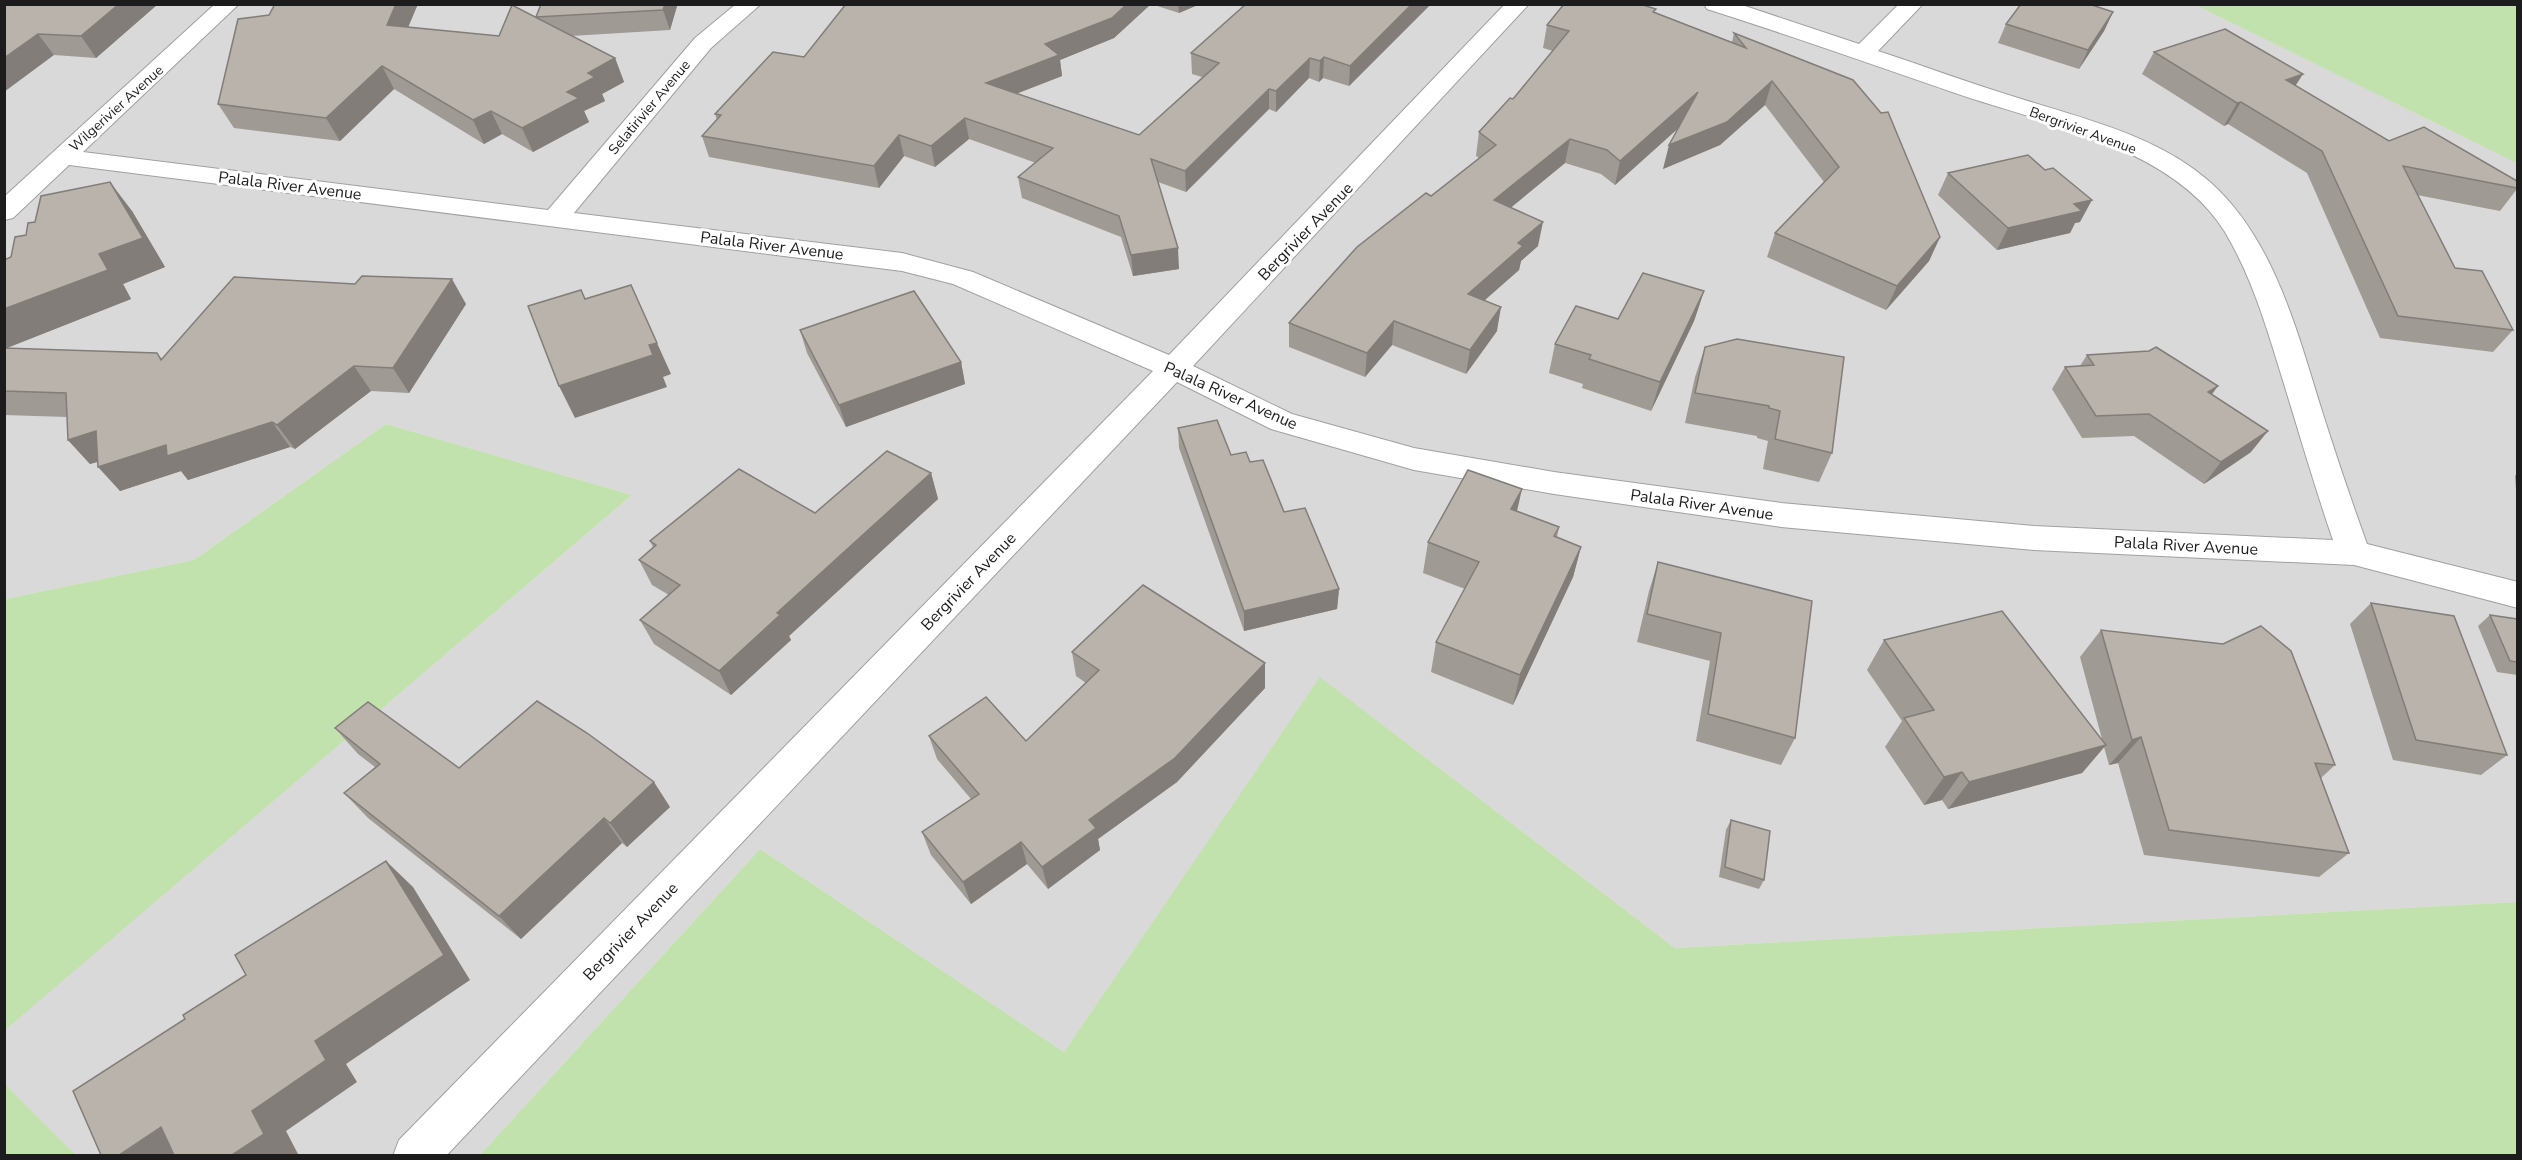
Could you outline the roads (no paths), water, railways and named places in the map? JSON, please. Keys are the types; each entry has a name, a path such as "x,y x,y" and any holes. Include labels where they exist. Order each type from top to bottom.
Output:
{"street":[{"name":"Wilgerivier Avenue","path":"4,212 228,4"},
{"name":"Selatirivier Avenue","path":"556,218 703,43 750,4"},
{"name":"Bergrivier Avenue","path":"415,1155 1173,368 1518,4"},
{"name":"Bergrivier Avenue","path":"1715,4 1864,52 2106,136 2168,165 2207,193 2222,210 2244,243 2280,320 2331,490 2354,553"},
{"path":"1864,52 1912,4"},
{"name":"Palala River Avenue","path":"63,157 902,262 963,278 1173,368 1282,422 1414,459 1554,483 1781,515 2034,538 2354,553 2517,595"}]}
